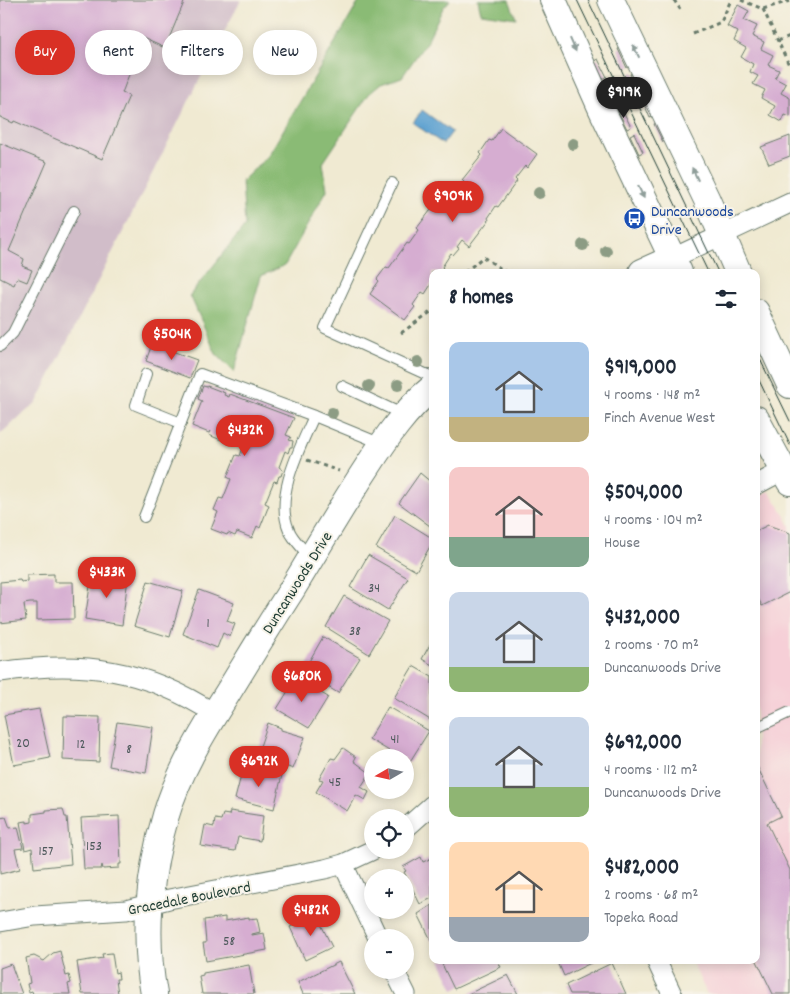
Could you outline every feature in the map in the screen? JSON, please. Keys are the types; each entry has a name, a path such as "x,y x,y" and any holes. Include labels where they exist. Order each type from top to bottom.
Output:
{"street":[{"path":"553,0 602,110 676,265"},
{"path":"611,0 665,110 737,269"},
{"path":"657,269 676,265 722,235 790,203"},
{"path":"760,321 790,385"},
{"name":"Duncanwoods Drive","path":"154,994 149,952 150,905 159,844 166,814 178,782 215,714 360,478 382,444 405,415 429,391"},
{"path":"760,426 787,476 760,484"},
{"path":"0,672 69,666 112,670 143,678 162,686 190,698 215,714"},
{"path":"414,821 429,808"},
{"name":"Gracedale Boulevard","path":"0,922 35,916 126,910 169,899 325,869 344,864 364,854"},
{"path":"344,864 374,929"},
{"path":"658,964 672,994"},
{"path":"398,979 406,994"}],"lane":[{"path":"392,183 324,328 429,376"},
{"path":"0,346 12,333 74,211"},
{"path":"146,374 136,405 181,423"},
{"path":"144,517 200,374 314,416 382,444"},
{"path":"342,386 405,415"},
{"path":"311,558 290,532 285,516 284,494 314,416"},
{"path":"760,726 790,712"}],"path":[{"path":"674,0 680,9"},
{"path":"693,34 721,22 731,0"},
{"path":"741,0 763,9 790,1"},
{"path":"763,9 790,67"},
{"path":"778,42 790,36"},
{"path":"469,269 484,257 502,269"},
{"path":"401,333 429,313"},
{"path":"297,457 360,478"}],"shaded area":[{"path":"0,0 241,0 225,30 162,30 162,75 202,75 37,402 0,434"},
{"path":"769,491 790,526 790,994 707,994 693,964 760,964 760,495"}],"green space":[{"path":"360,0 450,0 443,8 427,41 402,77 381,84 369,94 323,163 327,190 285,265 261,276 234,372 216,354 190,295 245,226 242,181 268,156"},
{"path":"478,0 509,0 516,18 481,13"}],"water":[{"path":"422,110 452,132 443,144 413,123"}],"building":[{"path":"0,0 185,0 172,30 162,30 162,47 152,42 152,30 85,30 85,75 129,75 122,93 129,96 102,159 14,121 13,123 0,117"},
{"path":"738,5 749,11 744,20 757,26 752,36 764,42 761,49 773,55 768,65 779,70 775,78 786,84 781,93 790,98 790,117 785,115 782,122 770,115 775,106 761,98 765,90 753,84 758,76 750,72 753,64 741,57 746,48 734,41 738,32 727,26"},
{"path":"622,47 631,66 627,68 618,49"},
{"path":"598,59 607,77 603,79 594,61"},
{"path":"634,72 643,91 639,92 630,74"},
{"path":"610,83 619,102 615,104 606,85"},
{"path":"646,97 655,116 650,118 642,99"},
{"path":"622,109 631,127 627,129 618,111"},
{"path":"658,122 667,140 663,142 654,124"},
{"path":"501,128 537,154 527,168 525,166 515,179 517,181 498,207 496,206 488,218 489,220 469,246 462,240 457,247 459,248 453,255 451,253 442,269 429,269 429,288 425,294 422,292 413,305 415,307 405,320 370,294 379,281 377,279 386,267 389,268 407,243 409,244 419,230 417,228 437,202 444,207 453,194 455,196 464,182 462,180 482,155 480,153 489,140 492,141"},
{"path":"634,133 643,152 639,154 630,135"},
{"path":"790,136 790,156 769,164 761,147"},
{"path":"0,143 47,162 9,251 24,259 22,266 32,270 27,282 17,278 14,285 0,278"},
{"path":"152,344 197,360 190,378 146,361"},
{"path":"203,386 225,393 224,395 229,397 230,394 294,418 286,435 291,437 289,440 293,441 292,447 290,447 288,453 285,451 279,467 283,470 281,476 279,476 277,482 274,481 265,503 269,505 260,528 257,526 252,538 237,532 235,536 211,529 218,512 214,510 219,498 223,499 231,479 227,477 236,455 240,456 244,444 223,436 221,440 209,435 211,431 209,433 192,426 202,401 198,399"},
{"path":"420,473 429,480 429,525 399,503"},
{"path":"395,515 429,536 429,548 416,571 376,548"},
{"path":"768,525 790,533 790,592 762,606 760,602 760,529"},
{"path":"368,555 408,578 388,610 350,587"},
{"path":"92,573 128,578 122,625 85,619"},
{"path":"54,574 54,582 73,582 74,619 37,620 37,603 30,603 24,604 26,620 0,623 0,582 20,580 21,582 27,581 27,575"},
{"path":"148,581 183,591 170,637 134,626"},
{"path":"199,590 234,603 227,621 235,624 230,637 223,633 217,648 183,634"},
{"path":"344,596 388,621 369,654 326,627"},
{"path":"323,637 360,658 338,693 303,672"},
{"path":"429,646 429,663 422,659"},
{"path":"413,666 429,675 429,719 394,698"},
{"path":"296,678 328,697 309,728 277,709"},
{"path":"388,707 429,731 414,755 414,749 386,749 369,739"},
{"path":"39,709 50,758 14,765 4,715"},
{"path":"64,716 100,717 99,762 63,760"},
{"path":"117,722 153,727 146,773 109,766"},
{"path":"268,723 281,728 281,730 305,737 293,769 257,755"},
{"path":"343,748 356,757 354,761 364,768 364,782 361,787 364,789 366,799 365,800 356,795 347,811 316,792 323,780 319,779 331,758 335,759"},
{"path":"243,768 282,775 274,809 235,799"},
{"path":"760,772 781,816 767,823 790,870 790,994 773,994 758,964 760,964"},
{"path":"63,809 65,817 67,817 71,864 34,868 32,848 25,850 20,822 32,822 32,814 46,812 46,810"},
{"path":"230,811 263,816 260,841 238,837 235,851 201,846 205,825 214,827 215,819 221,820 223,814 229,815"},
{"path":"119,816 121,864 119,864 119,868 103,869 102,865 101,869 84,869 81,818"},
{"path":"6,817 10,828 18,827 23,848 15,849 20,869 0,874 0,818"},
{"path":"421,857 423,862 429,859 429,900 420,904 414,892 414,869 404,869 403,867"},
{"path":"429,907 429,936 418,914"},
{"path":"316,914 332,947 305,960 290,927"},
{"path":"225,917 225,921 249,917 249,919 257,918 260,932 252,935 264,933 267,950 206,961 203,943 206,943 204,920"},
{"path":"60,951 66,976 69,975 71,983 68,984 70,994 33,994 32,991 29,992 27,984 30,983 26,958 34,956 44,961 53,953"},
{"path":"112,953 115,973 118,972 119,979 116,979 118,994 82,994 77,962 103,958 102,954"},
{"path":"339,962 355,994 303,994 298,982"},
{"path":"11,964 22,994 0,994 0,968"},
{"path":"442,964 499,964 501,967 454,989"},
{"path":"559,964 589,964 564,976"},
{"path":"612,964 626,994 570,994 566,985"},
{"path":"249,965 254,994 202,994 199,976 203,975 203,973"},
{"path":"508,975 518,994 468,994"}],"tram line":[{"path":"577,0 707,269"},
{"path":"588,0 717,269"},
{"path":"760,359 790,421"},
{"path":"760,382 790,445"}],"place":[{"name":"Duncanwoods Drive","path":"635,219"}]}
